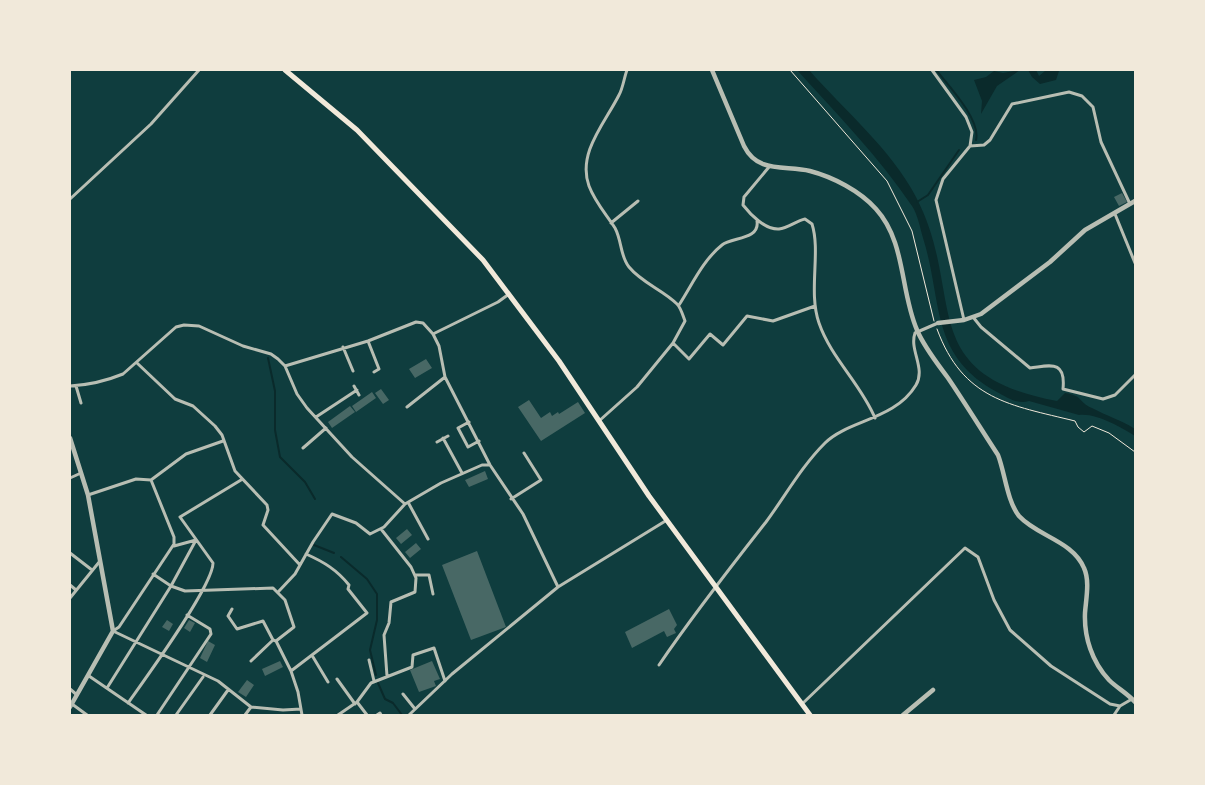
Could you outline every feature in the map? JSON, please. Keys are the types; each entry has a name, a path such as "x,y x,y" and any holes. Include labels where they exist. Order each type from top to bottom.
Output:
{"main road":[{"path":"285,70 357,130 483,260 599,421 714,586 810,715"}],"street":[{"path":"70,199 151,124 199,70"},
{"path":"599,421 637,387 673,343 686,321 678,305 627,266 622,256 619,238 588,185 585,167 600,124 619,94 627,70"},
{"path":"712,70 748,154 757,162 768,167 797,168 813,172 858,193 876,209 892,235 899,254 907,300 917,331 998,455 1005,474 1010,498 1019,516 1071,552 1084,568 1087,583 1085,627 1087,640 1105,675 1134,700 1120,706 1114,715"},
{"path":"932,70 971,126 970,146 942,179 936,200 962,320"},
{"path":"659,665 714,586 767,520 798,473 826,441 875,418 907,396 918,383 920,376 918,361 912,342 917,331 938,323 973,317 987,310 1030,277 1085,230 1133,203 1101,142 1093,107 1088,100 1076,93 1021,100 1012,104 990,140 984,145 970,146"},
{"path":"768,167 742,202 757,220 780,229 801,220 808,220 812,224 815,306 825,337 875,418"},
{"path":"611,223 638,201"},
{"path":"1115,214 1135,263"},
{"path":"678,305 713,254 725,243 746,239 758,224 757,220"},
{"path":"433,334 498,302 509,294"},
{"path":"673,343 689,359 710,334 723,344 747,316 773,321 815,306"},
{"path":"973,317 981,327 1030,368 1050,364 1056,366 1063,376 1063,389 1103,399 1115,395 1135,375"},
{"path":"285,366 368,341 416,322 424,323 433,334 439,346 445,376 490,465 511,499 523,514 558,587"},
{"path":"70,386 114,378 137,363 168,332 184,325 199,326 243,346 270,354 285,366 297,394 352,458 407,504 428,539"},
{"path":"368,341 379,369 374,372"},
{"path":"343,347 353,371"},
{"path":"137,363 174,399 193,406 215,426 241,480 267,506 268,510 263,524 300,565"},
{"path":"407,407 445,376"},
{"path":"76,386 82,403"},
{"path":"354,386 359,395"},
{"path":"316,417 357,390"},
{"path":"469,422 458,428 468,447 479,441"},
{"path":"303,448 326,428"},
{"path":"437,442 448,436"},
{"path":"70,438 88,495 113,632"},
{"path":"443,438 462,473"},
{"path":"88,495 136,479 151,480 186,454 223,441"},
{"path":"511,499 541,480 524,453"},
{"path":"279,591 296,574 306,554 332,514 356,523 370,534 381,529 407,504 441,483 482,465 490,465"},
{"path":"70,478 81,473"},
{"path":"87,715 71,706 113,632 119,627 174,546 174,537 151,480"},
{"path":"128,703 162,655 211,574 213,563 180,517 241,480"},
{"path":"408,715 445,681 558,587 667,520"},
{"path":"381,529 415,575 415,592 391,602 389,623 384,635 387,676"},
{"path":"174,546 196,540"},
{"path":"107,688 171,586 196,540"},
{"path":"802,704 965,548 978,557 994,600 1010,630 1051,666 1110,704 1120,706"},
{"path":"70,553 92,570"},
{"path":"291,671 367,613 348,589 349,585 331,567 306,554"},
{"path":"70,598 100,561"},
{"path":"154,574 171,586 185,590 248,590 268,587 279,591 285,600 294,627 251,661"},
{"path":"415,575 429,575 433,594"},
{"path":"70,585 76,590"},
{"path":"232,609 228,616 236,629 263,621 291,671 302,715"},
{"path":"156,715 211,634 210,630 187,615"},
{"path":"113,632 203,676 218,681 251,706 283,710 301,709"},
{"path":"338,715 356,703 374,681 412,667 413,655 434,648 445,681"},
{"path":"312,656 328,682"},
{"path":"369,660 374,681"},
{"path":"89,676 146,715"},
{"path":"176,715 203,676"},
{"path":"337,680 367,715"},
{"path":"70,689 77,696"},
{"path":"210,715 228,690"},
{"path":"903,715 933,690"},
{"path":"403,694 415,709"},
{"path":"244,715 251,706"},
{"path":"278,715 283,710"},
{"path":"377,715 380,713 381,715"}],"path":[{"path":"790,70 886,181 912,231 927,291"},
{"path":"944,350 958,370 989,396 1020,408 1075,421 1080,430 1084,432 1092,426 1109,433 1135,452"}],"water":[{"path":"797,70 809,70 867,131 906,179 916,197 931,233 951,326 962,350 981,372 1011,389 1057,401 1065,393 1078,397 1088,406 1135,429 1135,436 1108,421 1093,416 1079,415 1029,401 1012,400 975,377 960,361 949,344 942,325 929,261 914,210 872,153"},
{"path":"1020,70 997,86 981,114 982,101 974,80 986,77 994,71 1003,73"},
{"path":"1028,70 1036,70 1039,76 1045,71 1059,71 1056,80 1040,84 1032,77"}],"building":[{"path":"1122,193 1127,202 1119,206 1114,197"},
{"path":"426,359 432,368 415,378 409,369"},
{"path":"381,389 389,400 383,404 375,393"},
{"path":"372,392 376,398 356,412 352,406"},
{"path":"529,400 541,418 550,412 552,416 558,412 559,414 578,402 585,413 541,441 518,407"},
{"path":"350,406 355,412 332,428 328,422"},
{"path":"485,471 488,479 469,487 465,480"},
{"path":"407,529 412,535 401,544 396,538"},
{"path":"416,543 421,549 410,558 405,552"},
{"path":"477,551 506,627 471,640 442,565"},
{"path":"669,609 677,625 674,629 676,633 667,637 664,631 632,648 625,632"},
{"path":"167,620 173,624 169,631 162,627"},
{"path":"189,620 195,623 190,632 184,628"},
{"path":"208,641 215,645 207,662 200,658"},
{"path":"280,661 283,667 265,676 262,669"},
{"path":"432,661 440,679 434,681 436,686 419,692 410,670"},
{"path":"247,680 254,685 246,697 238,692"}],"waterway":[{"path":"937,71 969,113 974,123 976,140"},
{"path":"917,202 928,195 959,150"},
{"path":"268,358 275,391 275,430 280,457 305,482 315,499"},
{"path":"314,545 334,553"},
{"path":"341,557 367,579 377,594 377,620 370,650 376,675"},
{"path":"378,683 385,699 393,703 402,715"}]}
